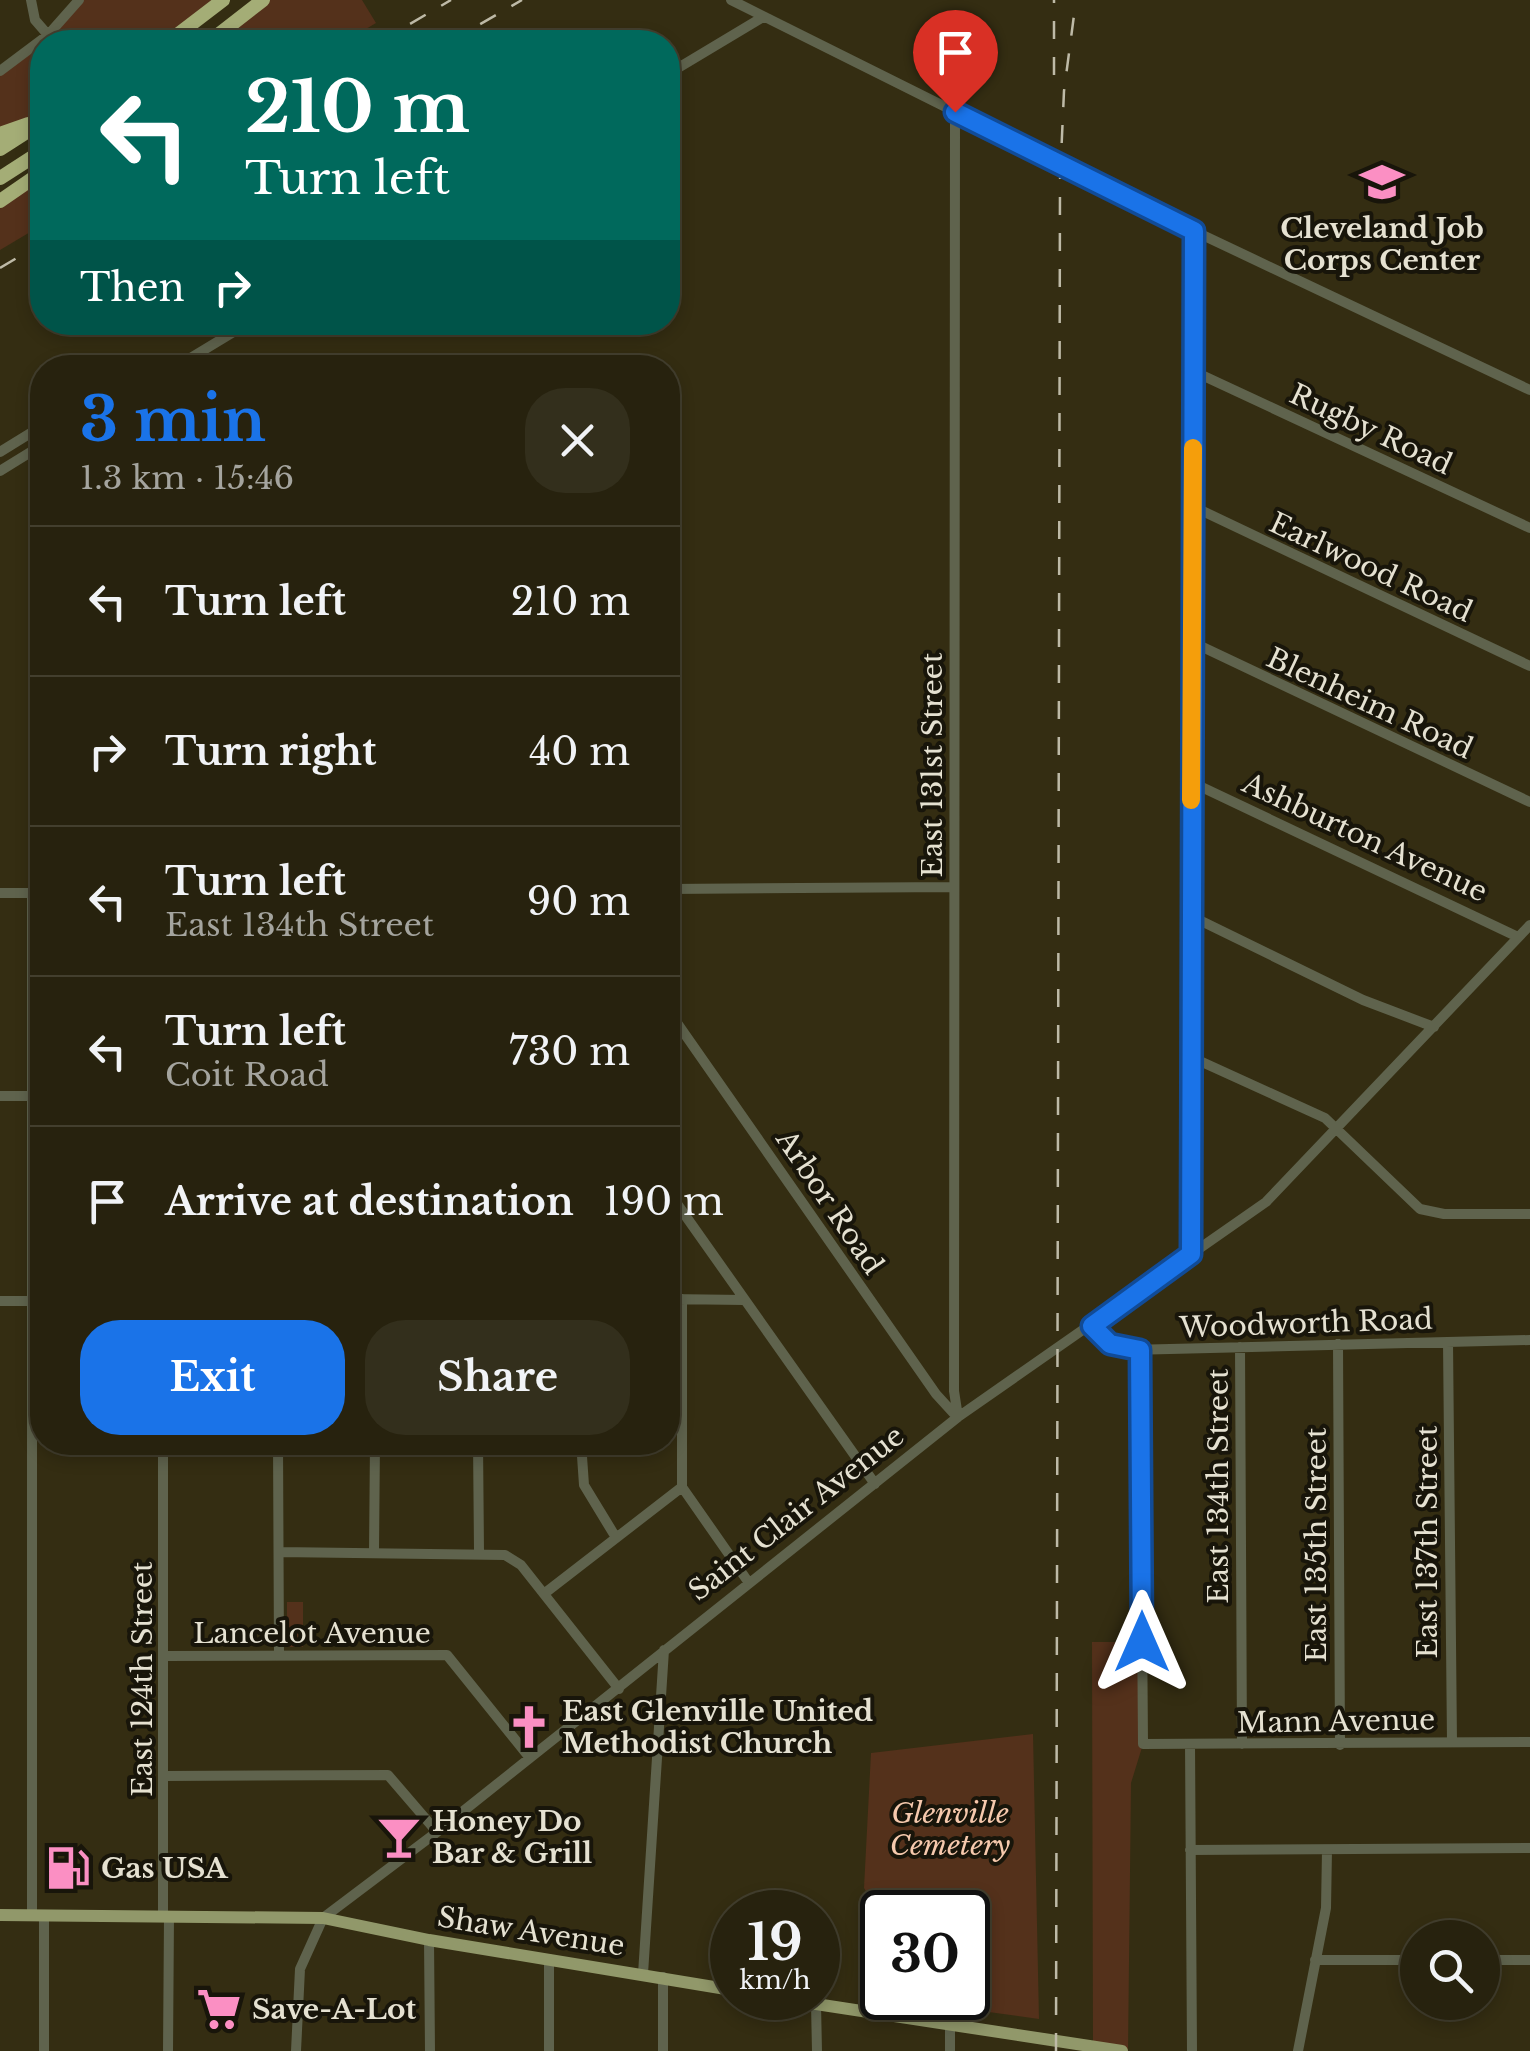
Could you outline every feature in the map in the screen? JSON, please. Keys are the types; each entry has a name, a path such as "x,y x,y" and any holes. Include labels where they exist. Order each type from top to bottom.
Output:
{"highway":[{"path":"184,30 223,0"},
{"path":"225,30 264,0"},
{"path":"0,134 30,124"},
{"path":"0,149 30,128"},
{"path":"0,178 30,159"},
{"path":"0,201 30,180"}],"main road":[{"path":"0,1915 322,1918"},
{"name":"Shaw Avenue","path":"322,1918 429,1940 710,1986"},
{"path":"840,2008 1122,2051"}],"street":[{"path":"31,0 35,20 44,30"},
{"path":"52,30 79,0"},
{"path":"731,0 1194,231 1530,390"},
{"path":"680,67 763,16"},
{"path":"0,72 30,49"},
{"name":"East 131st Street","path":"955,112 954,1391 958,1418"},
{"path":"1191,1254 1194,231"},
{"path":"195,355 229,335"},
{"name":"Rugby Road","path":"1193,371 1530,528"},
{"path":"0,452 30,433"},
{"path":"0,471 30,453"},
{"name":"Earlwood Road","path":"1194,506 1530,666"},
{"name":"Blenheim Road","path":"1192,642 1530,802"},
{"name":"Ashburton Avenue","path":"1191,782 1518,937"},
{"path":"680,889 954,886"},
{"path":"0,893 30,893"},
{"path":"1191,916 1363,1000 1434,1027"},
{"name":"Saint Clair Avenue","path":"322,1918 438,1832 958,1418 1266,1202 1530,925"},
{"name":"Arbor Road","path":"680,1027 934,1392 958,1418"},
{"path":"1191,1057 1325,1118 1420,1209 1444,1214 1530,1214"},
{"path":"0,1096 30,1096"},
{"path":"680,1211 875,1484"},
{"path":"744,1300 682,1300 682,1488 749,1583"},
{"path":"0,1301 30,1301"},
{"name":"Woodworth Road","path":"1092,1326 1110,1344 1140,1350 1530,1340"},
{"name":"East 137th Street","path":"1448,1342 1452,1742"},
{"name":"East 135th Street","path":"1338,1344 1340,1745"},
{"name":"East 134th Street","path":"1240,1347 1242,1744"},
{"name":"Mann Avenue","path":"1140,1350 1143,1744 1530,1742"},
{"path":"37,1455 38,1916 44,2051"},
{"name":"East 124th Street","path":"164,1455 168,2051"},
{"path":"278,1455 279,1655"},
{"path":"374,1455 374,1552"},
{"path":"478,1455 479,1551"},
{"path":"582,1455 584,1485 615,1536"},
{"path":"545,1593 682,1488"},
{"path":"279,1552 479,1551 505,1555 521,1565 619,1688"},
{"path":"643,1974 664,1650"},
{"name":"Lancelot Avenue","path":"164,1656 447,1655 530,1758"},
{"path":"1190,1744 1192,2051"},
{"path":"164,1776 388,1776 438,1832"},
{"path":"1190,1850 1530,1848"},
{"path":"1298,2051 1326,1908 1327,1850"},
{"path":"296,2051 300,1969 322,1918"},
{"path":"429,1940 430,2051"},
{"path":"548,1959 549,2051"},
{"path":"1316,1960 1400,1960"},
{"path":"1500,1960 1530,1960"},
{"path":"662,1977 663,2051"},
{"path":"816,2020 817,2051"},
{"path":"950,2024 950,2051"}],"green space":[{"path":"79,0 223,0 184,30 46,30"},
{"path":"263,0 362,0 376,23 364,30 224,30"},
{"path":"30,44 30,123 0,134 0,71"},
{"path":"30,180 30,232 0,250 0,201"},
{"path":"287,1602 303,1602 303,1647 287,1647"},
{"path":"1092,1642 1142,1642 1143,1744 1131,1783 1128,2051 1093,2046"},
{"name":"Glenville Cemetery","path":"1033,1734 1039,2019 990,2012 990,1890 864,1888 871,1753"}],"railway":[{"path":"400,30 451,0"},
{"path":"470,30 522,0"},
{"path":"1054,0 1054,75"},
{"path":"1056,2051 1060,181 1064,91 1076,0"},
{"path":"0,268 30,250"}],"slow traffic":[{"path":"1191,800 1193,448"}],"place":[{"name":"Cleveland Job Corps Center","path":"1382,182"},
{"name":"East Glenville United Methodist Church","path":"529,1727"},
{"name":"Honey Do Bar & Grill","path":"399,1837"},
{"name":"Gas USA","path":"68,1868"},
{"name":"Save-A-Lot","path":"219,2009"}],"route":[{"path":"955,112 1194,231 1191,1254 1092,1326 1110,1344 1140,1350 1142,1642"}]}
